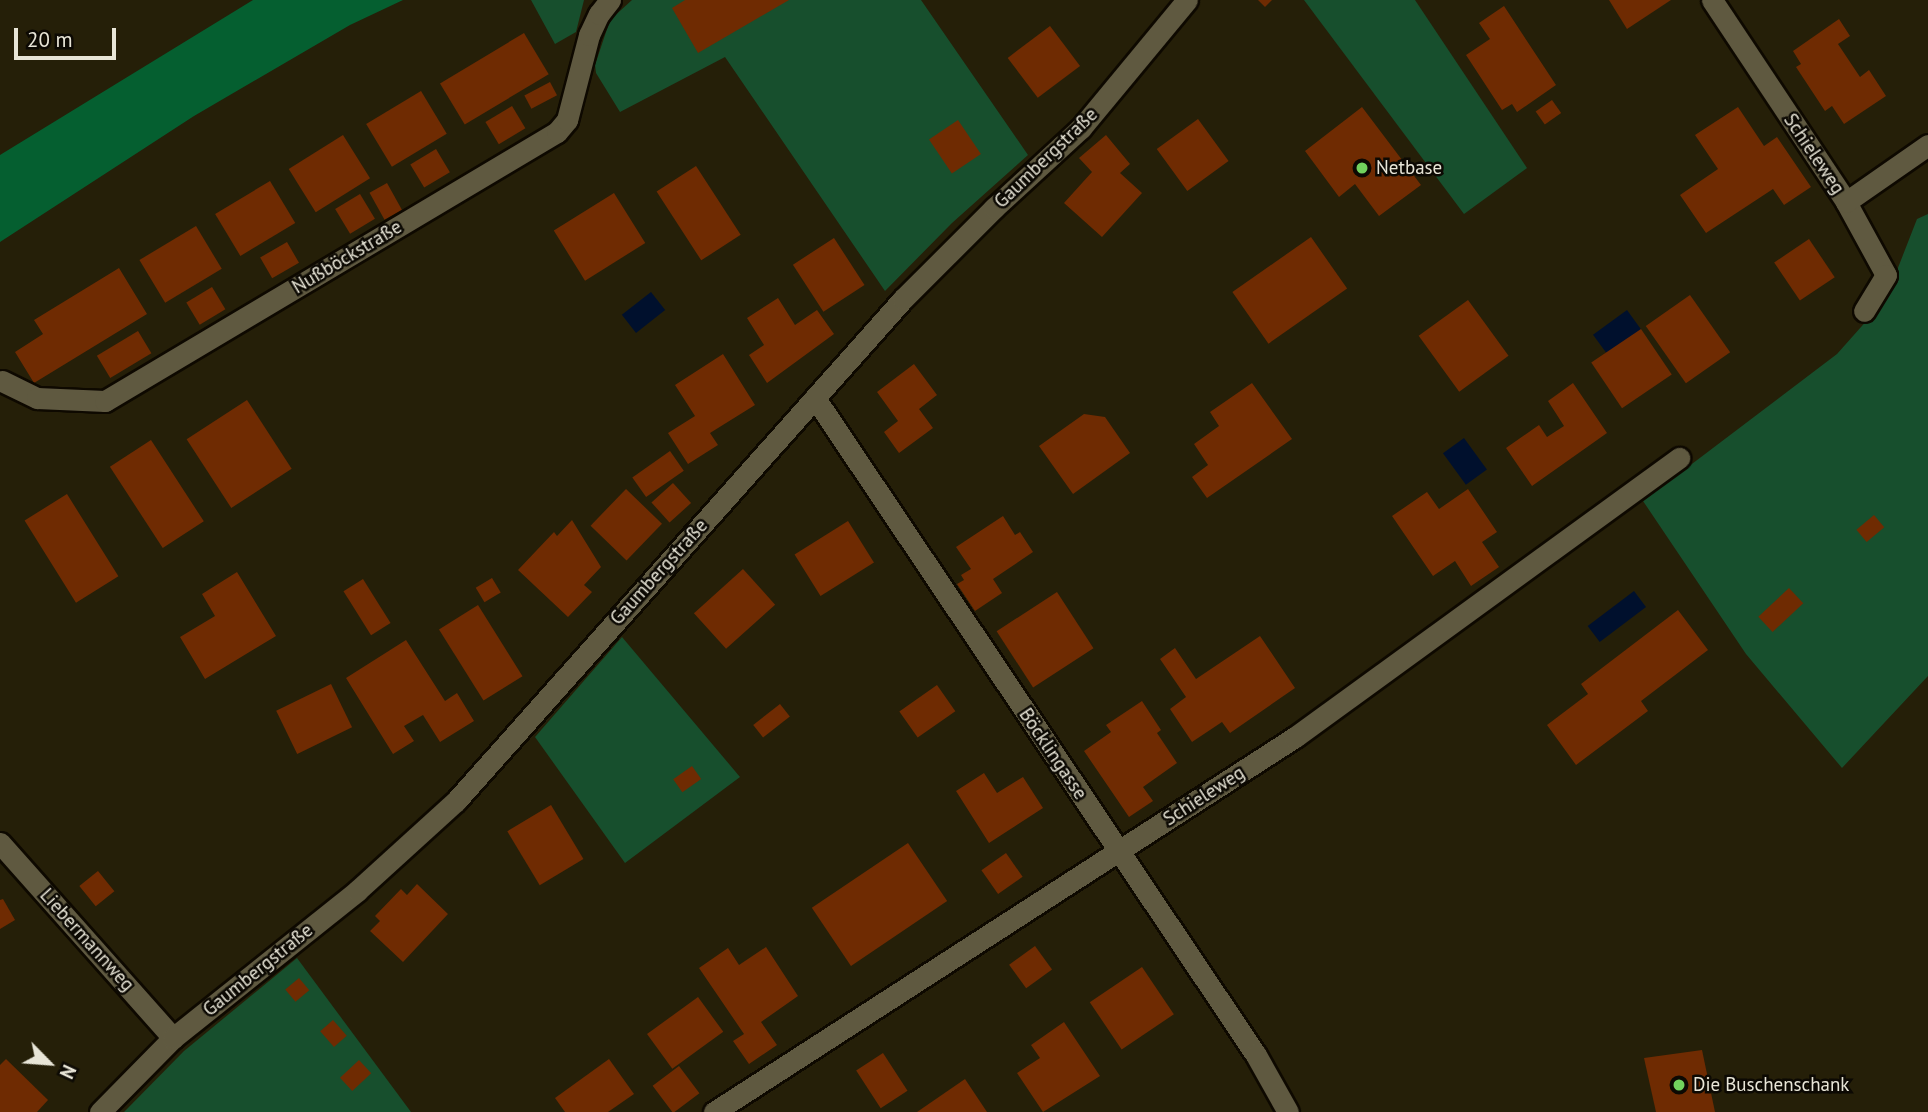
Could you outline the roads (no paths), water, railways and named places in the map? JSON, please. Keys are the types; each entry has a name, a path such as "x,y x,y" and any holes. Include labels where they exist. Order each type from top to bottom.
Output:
{"street":[{"name":"Nußböckstraße","path":"2,381 37,398 105,401 557,132 567,120 589,36 598,15 611,0"},
{"name":"Gaumbergstraße","path":"100,1112 173,1038 357,891 456,801 903,299 994,208 1081,128 1187,0"},
{"name":"Schieleweg","path":"1712,0 1846,202 1886,275 1864,312"},
{"path":"1846,202 1928,145"},
{"name":"Böcklingasse","path":"815,398 1256,1055 1289,1112"},
{"name":"Schieleweg","path":"714,1112 1295,737 1679,458"},
{"name":"Liebermannweg","path":"0,843 173,1038"}],"water":[{"path":"651,292 665,310 636,333 622,315"},
{"path":"1627,310 1641,329 1607,354 1593,335"},
{"path":"1464,438 1487,470 1466,485 1443,453"},
{"path":"1634,591 1646,607 1600,642 1588,626"}],"place":[{"name":"Netbase","path":"1362,168"},
{"name":"Die Buschenschank","path":"1679,1085"}]}
